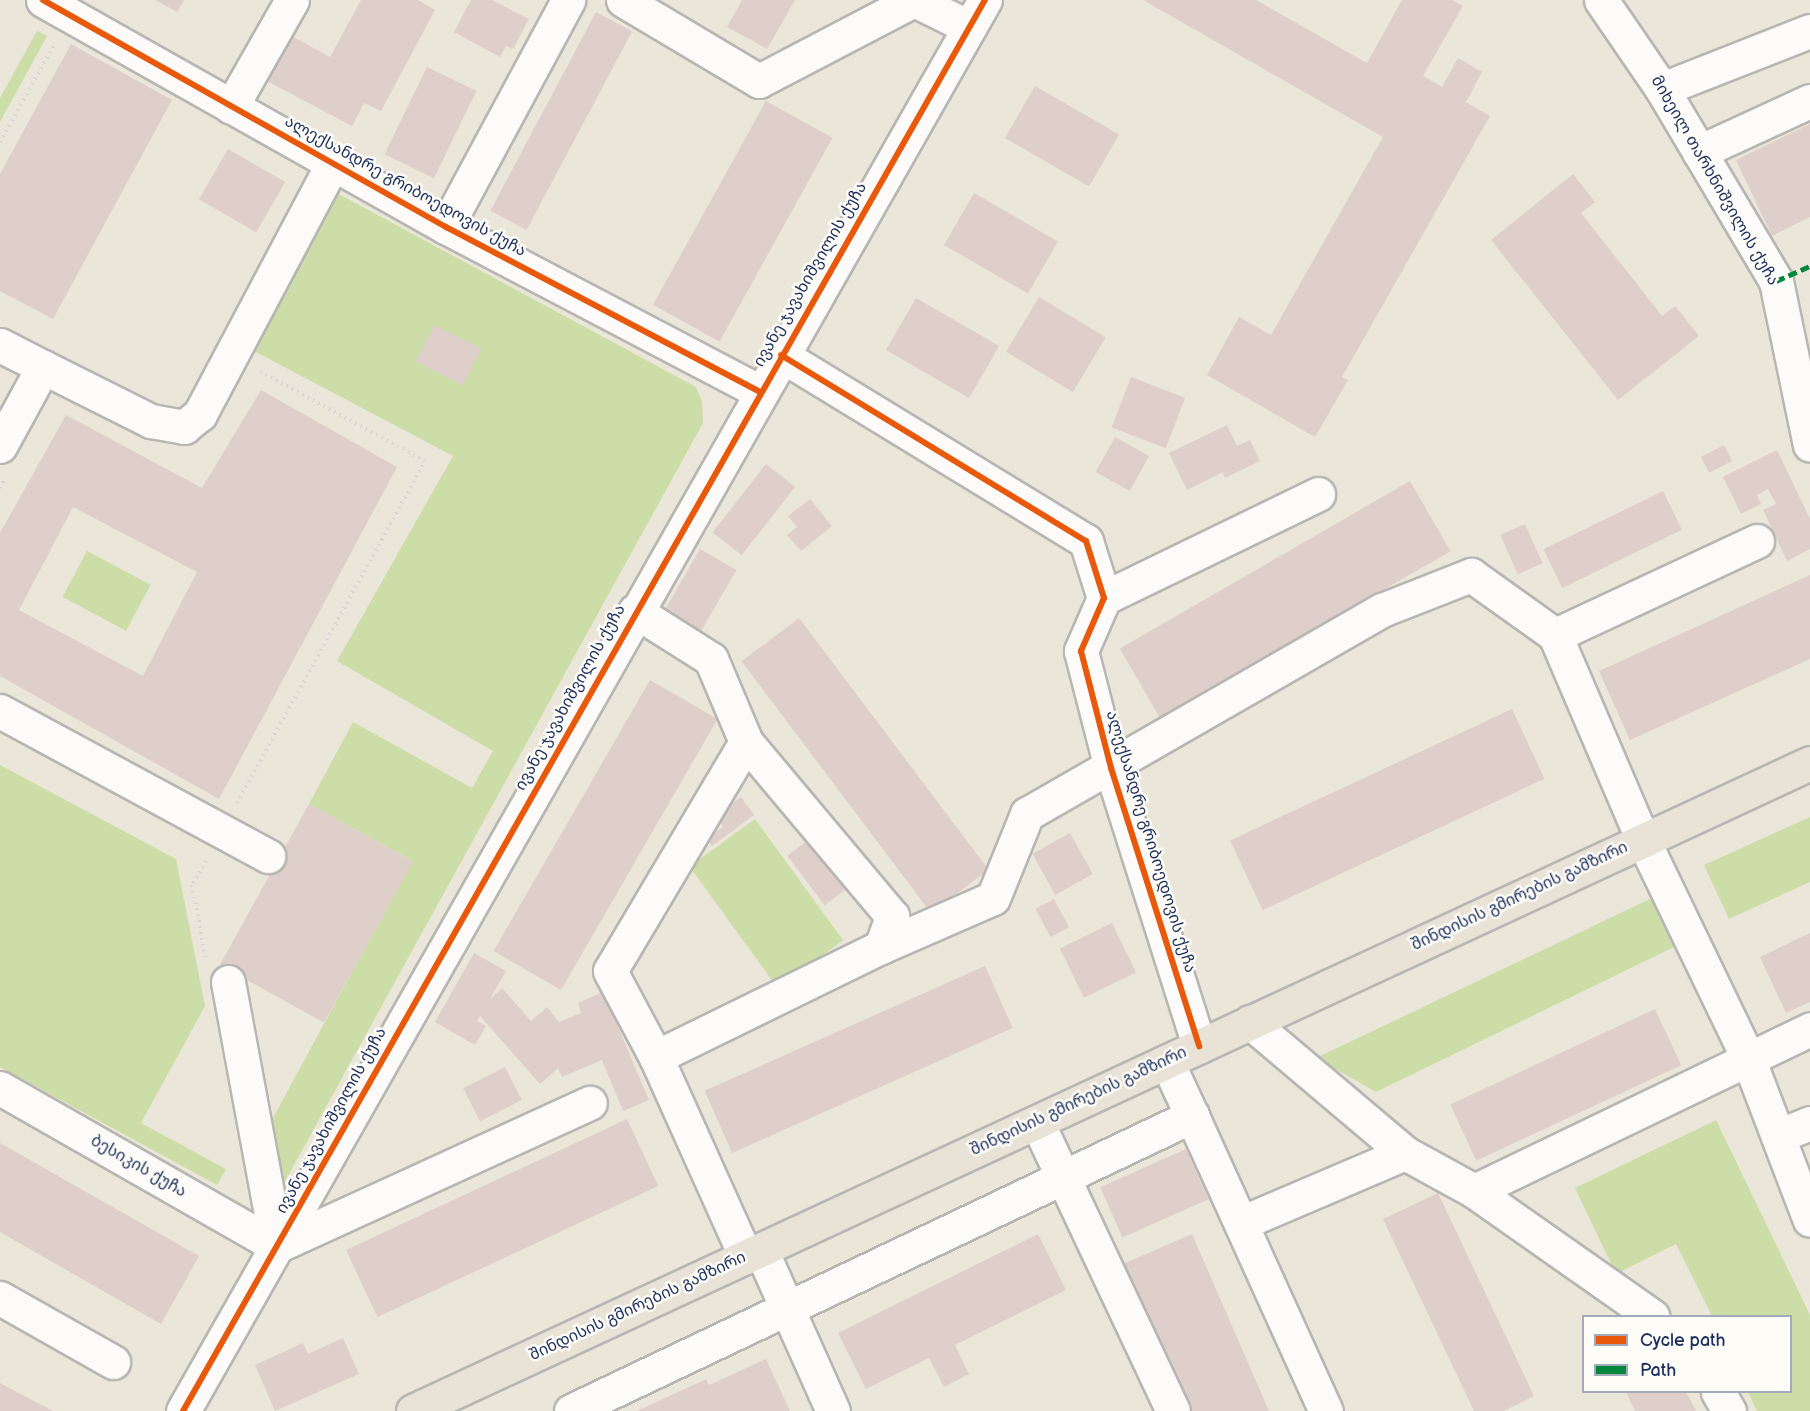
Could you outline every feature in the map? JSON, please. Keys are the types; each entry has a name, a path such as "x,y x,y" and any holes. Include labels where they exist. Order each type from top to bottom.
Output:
{"main road":[{"name":"შინდისის გმირების გამზირი","path":"413,1411 1810,763"}],"street":[{"path":"231,108 292,0"},
{"path":"446,227 568,0"},
{"path":"623,0 759,81 914,0 977,14"},
{"name":"მიხეილ თარხნიშვილის ქუჩა","path":"1601,0 1662,89 1776,281 1810,445"},
{"name":"ალექსანდრე გრიბოედოვის ქუჩა","path":"57,8 446,227 759,391"},
{"name":"ივანე ჯავახიშვილის ქუჩა","path":"183,1411 759,391 977,14"},
{"path":"1662,89 1810,31"},
{"path":"1699,152 1810,100"},
{"path":"0,345 151,422 184,427 200,414 333,163"},
{"path":"781,355 1086,541 1104,598 1318,494"},
{"path":"0,446 43,367"},
{"path":"1555,635 1757,541"},
{"path":"656,1057 881,947 993,898 1027,814 1111,768 1382,610 1471,575 1555,635 1643,840 1748,1058 1810,1220"},
{"name":"ალექსანდრე გრიბოედოვის ქუჩა","path":"1104,598 1081,651 1111,768 1199,1046"},
{"path":"635,611 711,659 746,742 892,916 881,947"},
{"path":"0,711 268,856"},
{"path":"746,742 610,971 656,1057 754,1253 787,1308 833,1411"},
{"path":"218,976 277,1246 590,1103"},
{"path":"1250,1023 1405,1153 1474,1191 1649,1315"},
{"path":"1474,1191 1810,1029"},
{"path":"1167,1062 1326,1411"},
{"name":"ბესიკის ქუჩა","path":"0,1088 277,1246"},
{"path":"571,1411 1192,1116"},
{"path":"1037,1122 1173,1411"},
{"path":"1778,1136 1810,1123"},
{"path":"1241,1223 1405,1153"},
{"path":"0,1298 113,1362"},
{"path":"1719,1393 1729,1411"}],"path":[{"path":"0,142 57,8"},
{"path":"218,976 192,885 425,461 232,357"}],"green space":[{"path":"37,31 47,36 0,122 0,98"},
{"path":"324,186 696,387 702,402 703,423 283,1185 247,1166 412,861 309,804 353,722 472,788 493,751 337,661 453,456 239,343"},
{"path":"87,551 151,585 126,631 63,597"},
{"path":"0,765 176,859 205,1006 141,1123 226,1169 217,1185 0,1067"},
{"path":"1810,817 1810,882 1729,919 1704,865"},
{"path":"755,819 843,940 778,988 689,867"},
{"path":"1656,896 1678,945 1376,1092 1316,1058"},
{"path":"1716,1120 1810,1315 1810,1411 1757,1411 1748,1393 1792,1393 1792,1315 1712,1315 1676,1244 1616,1274 1575,1188"}],"building":[{"path":"155,0 184,0 177,12"},
{"path":"361,0 418,0 435,10 381,111 364,103 352,126 267,81 292,36 330,57"},
{"path":"471,0 492,0 529,19 513,49 506,46 500,57 454,32"},
{"path":"742,0 795,0 767,49 727,27"},
{"path":"1143,0 1256,0 1367,63 1402,0 1452,0 1463,6 1423,76 1442,87 1458,58 1482,72 1466,102 1490,116 1342,377 1348,380 1315,437 1207,375 1239,317 1271,335 1383,137"},
{"path":"596,12 632,31 527,230 490,211"},
{"path":"71,44 172,100 53,319 0,291 0,174"},
{"path":"427,67 476,91 434,178 384,154"},
{"path":"1035,86 1119,134 1089,186 1005,138"},
{"path":"766,101 832,138 720,342 653,305"},
{"path":"1810,124 1810,217 1772,236 1736,160"},
{"path":"228,149 285,182 256,232 199,199"},
{"path":"1573,174 1595,202 1581,213 1662,316 1675,306 1699,336 1618,400 1491,240"},
{"path":"974,193 1058,241 1028,293 944,245"},
{"path":"1039,297 1106,337 1073,392 1006,352"},
{"path":"916,298 999,346 969,398 886,350"},
{"path":"434,325 481,349 463,386 415,362"},
{"path":"1131,377 1185,398 1166,448 1112,427"},
{"path":"261,390 397,467 219,799 0,676 0,533 66,415 202,488","holes":["73,507 197,572 143,676 19,610"]},
{"path":"1227,425 1237,446 1250,440 1260,461 1225,478 1223,472 1187,490 1169,453"},
{"path":"1115,437 1149,456 1130,491 1096,472"},
{"path":"1724,445 1732,461 1709,473 1701,457"},
{"path":"1777,450 1810,519 1810,549 1787,561 1763,510 1776,504 1768,489 1757,495 1761,504 1741,514 1723,477"},
{"path":"766,464 795,487 742,555 712,533"},
{"path":"1410,481 1450,551 1160,719 1120,648"},
{"path":"1663,491 1682,530 1562,588 1543,549"},
{"path":"810,499 832,526 801,551 787,535 797,527 788,516"},
{"path":"1525,524 1542,563 1518,574 1500,535"},
{"path":"700,549 736,570 699,634 663,613"},
{"path":"1810,575 1810,659 1630,740 1599,671"},
{"path":"799,618 989,870 931,913 741,661"},
{"path":"650,680 718,719 561,990 494,951"},
{"path":"1512,709 1545,779 1263,910 1230,840"},
{"path":"741,797 754,815 712,846 707,838 723,827 715,815"},
{"path":"309,804 413,862 324,1023 220,965"},
{"path":"1070,833 1093,874 1055,895 1032,854"},
{"path":"808,840 845,890 825,905 787,856"},
{"path":"1054,899 1069,927 1050,937 1035,909"},
{"path":"1112,923 1136,972 1084,998 1060,948"},
{"path":"1810,933 1810,1002 1786,1013 1760,957"},
{"path":"474,953 506,971 490,999 502,988 531,1021 547,1007 559,1022 581,1013 578,1003 603,992 649,1100 623,1111 602,1060 562,1077 558,1068 540,1084 480,1016 477,1021 486,1026 475,1045 435,1022"},
{"path":"985,966 1013,1028 732,1153 705,1091"},
{"path":"1655,1009 1681,1065 1476,1161 1450,1105"},
{"path":"505,1067 522,1100 480,1121 463,1088"},
{"path":"627,1119 658,1186 377,1317 346,1250"},
{"path":"0,1143 199,1256 161,1324 0,1232"},
{"path":"1186,1149 1208,1199 1122,1237 1100,1187"},
{"path":"1438,1193 1534,1396 1504,1411 1474,1411 1383,1219"},
{"path":"1038,1234 1066,1290 955,1345 969,1374 944,1387 929,1358 866,1389 838,1333"},
{"path":"1192,1234 1269,1411 1187,1411 1123,1264"},
{"path":"343,1338 359,1374 275,1411 255,1365 303,1343 308,1354"},
{"path":"766,1359 790,1411 637,1411 706,1379 709,1385"},
{"path":"0,1383 53,1411 0,1411"},
{"path":"1626,1393 1687,1393 1696,1411 1635,1411"}],"marked path":[{"path":"1776,281 1810,266"}],"cycle path":[{"path":"43,0 446,227 759,391"},
{"path":"183,1411 985,0"},
{"path":"781,355 1086,541 1104,598 1081,651 1111,768 1199,1046"}]}
